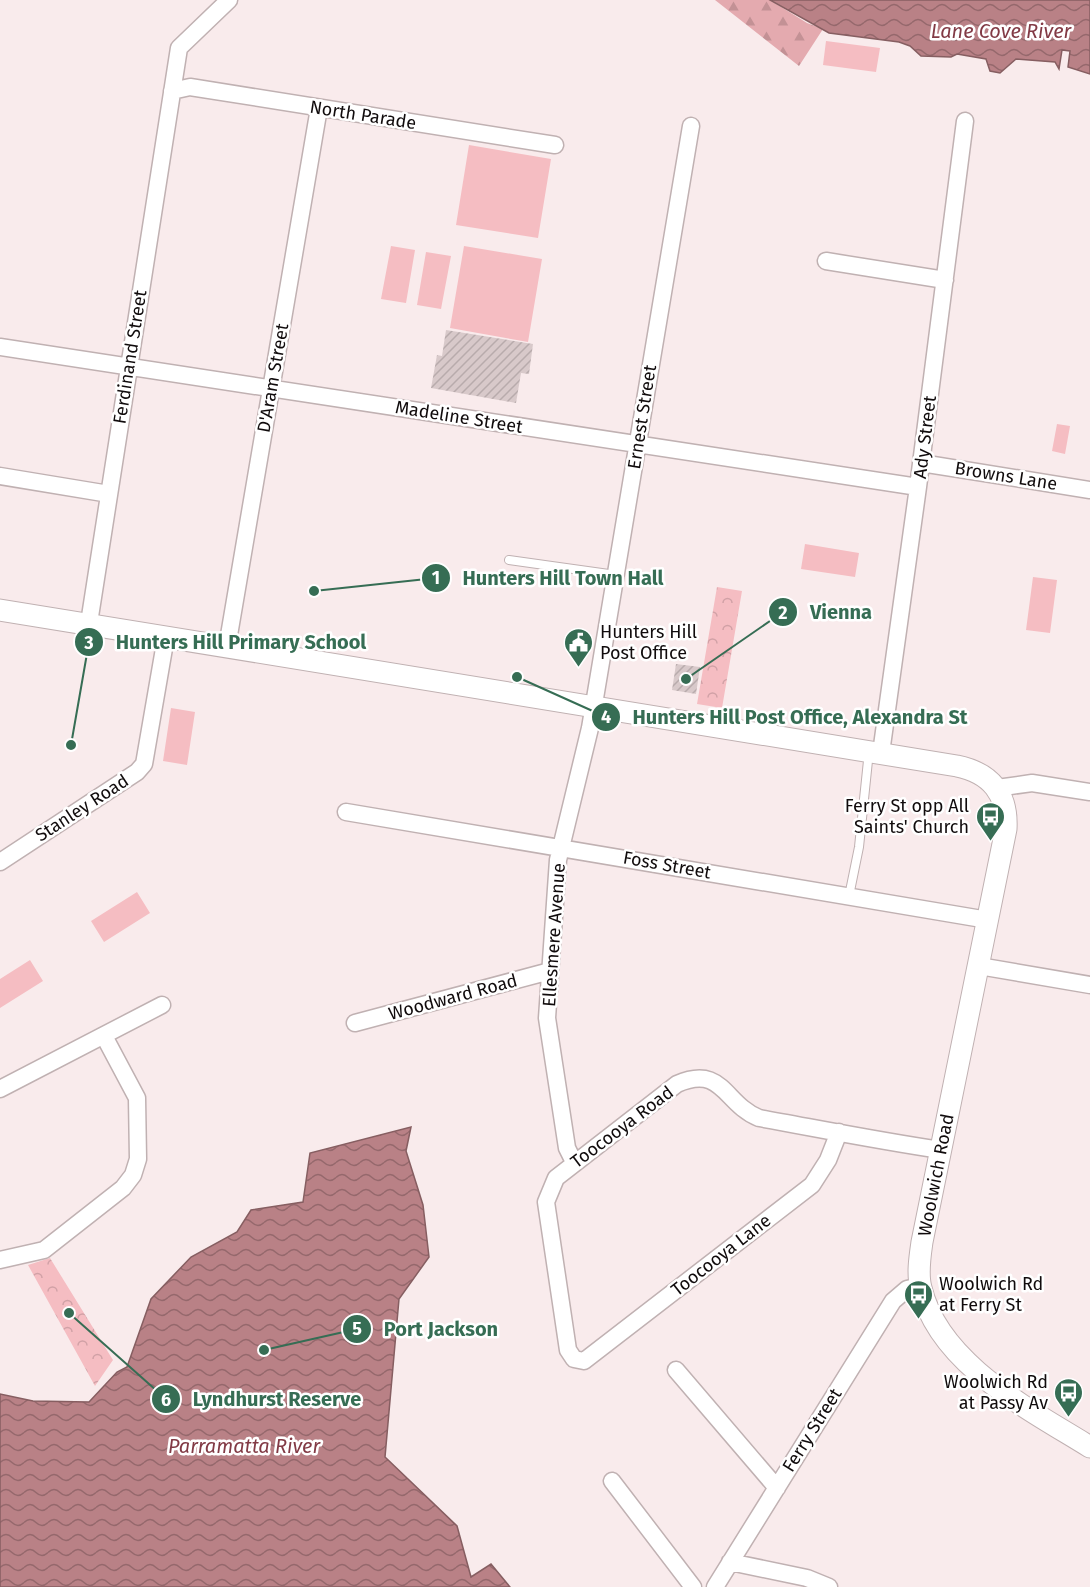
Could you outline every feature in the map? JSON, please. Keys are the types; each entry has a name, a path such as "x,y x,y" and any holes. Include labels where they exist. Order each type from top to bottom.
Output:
{"street":[{"name":"Ferdinand Street","path":"89,623 179,48 229,0"},
{"name":"North Parade","path":"172,92 190,87 555,145"},
{"name":"D'Aram Street","path":"227,647 319,108"},
{"name":"Ady Street","path":"875,752 918,487 965,121"},
{"name":"Ernest Street","path":"594,708 691,126"},
{"path":"826,261 945,280"},
{"name":"Madeline Street","path":"0,347 918,487"},
{"name":"Browns Lane","path":"921,463 1090,490"},
{"path":"0,476 109,494"},
{"path":"0,610 966,768 984,774 997,788 1032,783 1090,792"},
{"name":"Stanley Road","path":"0,862 137,772 144,764 166,637"},
{"name":"Ellesmere Avenue","path":"574,1162 567,1148 548,1018 550,971 558,860 594,708"},
{"name":"Woolwich Road","path":"997,788 1006,809 1006,829 921,1250 920,1286 939,1327 972,1366 996,1388 1090,1447"},
{"name":"Foss Street","path":"346,812 988,920"},
{"path":"979,966 1090,985"},
{"name":"Woodward Road","path":"355,1023 550,971"},
{"path":"0,1089 162,1005"},
{"path":"0,1260 44,1250 123,1188 133,1175 138,1159 137,1098 104,1036"},
{"name":"Toocooya Road","path":"584,1361 574,1359 568,1350 546,1202 556,1178 677,1084 699,1077 711,1079 748,1114 759,1118 941,1150"},
{"name":"Toocooya Lane","path":"584,1361 812,1185 828,1160 839,1132"},
{"name":"Ferry Street","path":"715,1587 892,1301 907,1289 920,1286"},
{"path":"676,1370 777,1488"},
{"path":"612,1481 693,1587"},
{"path":"730,1562 807,1578 829,1587"}],"lane":[{"path":"509,560 616,575"},
{"path":"849,896 875,752"}],"green space":[{"path":"715,0 770,0 807,23 823,29 799,66"},
{"path":"826,41 880,48 876,72 823,65"},
{"path":"469,145 551,159 538,238 456,225"},
{"path":"391,246 415,250 406,303 381,299"},
{"path":"464,246 542,259 528,342 450,328"},
{"path":"426,252 451,256 441,309 417,305"},
{"path":"1057,424 1070,426 1065,454 1052,451"},
{"path":"805,544 859,553 855,577 801,569"},
{"path":"1033,577 1057,580 1050,633 1026,630"},
{"path":"717,587 742,591 722,708 697,704"},
{"path":"171,708 195,712 187,765 163,761"},
{"path":"137,892 150,913 104,942 91,921"},
{"path":"30,960 43,981 0,1008 0,979"},
{"path":"50,1258 113,1360 95,1386 28,1265"}],"water":[{"name":"Lane Cove River","path":"770,0 1090,0 1090,74 1068,67 1070,51 1062,50 1059,69 1055,62 1016,59 1000,73 990,71 986,59 957,54 951,57 921,56 910,46 899,42 829,33"},
{"name":"Parramatta River","path":"411,1127 406,1151 423,1205 429,1257 399,1299 385,1457 457,1526 471,1577 491,1564 510,1587 0,1587 0,1394 33,1401 89,1402 117,1372 127,1367 151,1299 191,1257 237,1232 251,1210 303,1202 310,1153"}],"building":[{"path":"446,330 533,344 529,374 521,373 516,403 431,388 437,355 442,356"},
{"path":"676,664 700,667 696,694 672,690"}],"place":[{"name":"Hunters Hill Town Hall","path":"314,591"},
{"name":"Hunters Hill Post Office","path":"579,668"},
{"name":"Hunters Hill Post Office, Alexandra St","path":"517,677"},
{"name":"Vienna","path":"686,679"},
{"name":"Hunters Hill Primary School","path":"71,745"},
{"name":"Ferry St opp All Saints' Church","path":"990,842"},
{"name":"Lyndhurst Reserve","path":"69,1313"},
{"name":"Woolwich Rd at Ferry St","path":"918,1320"},
{"name":"Port Jackson","path":"264,1350"},
{"name":"Woolwich Rd at Passy Av","path":"1069,1418"}]}
